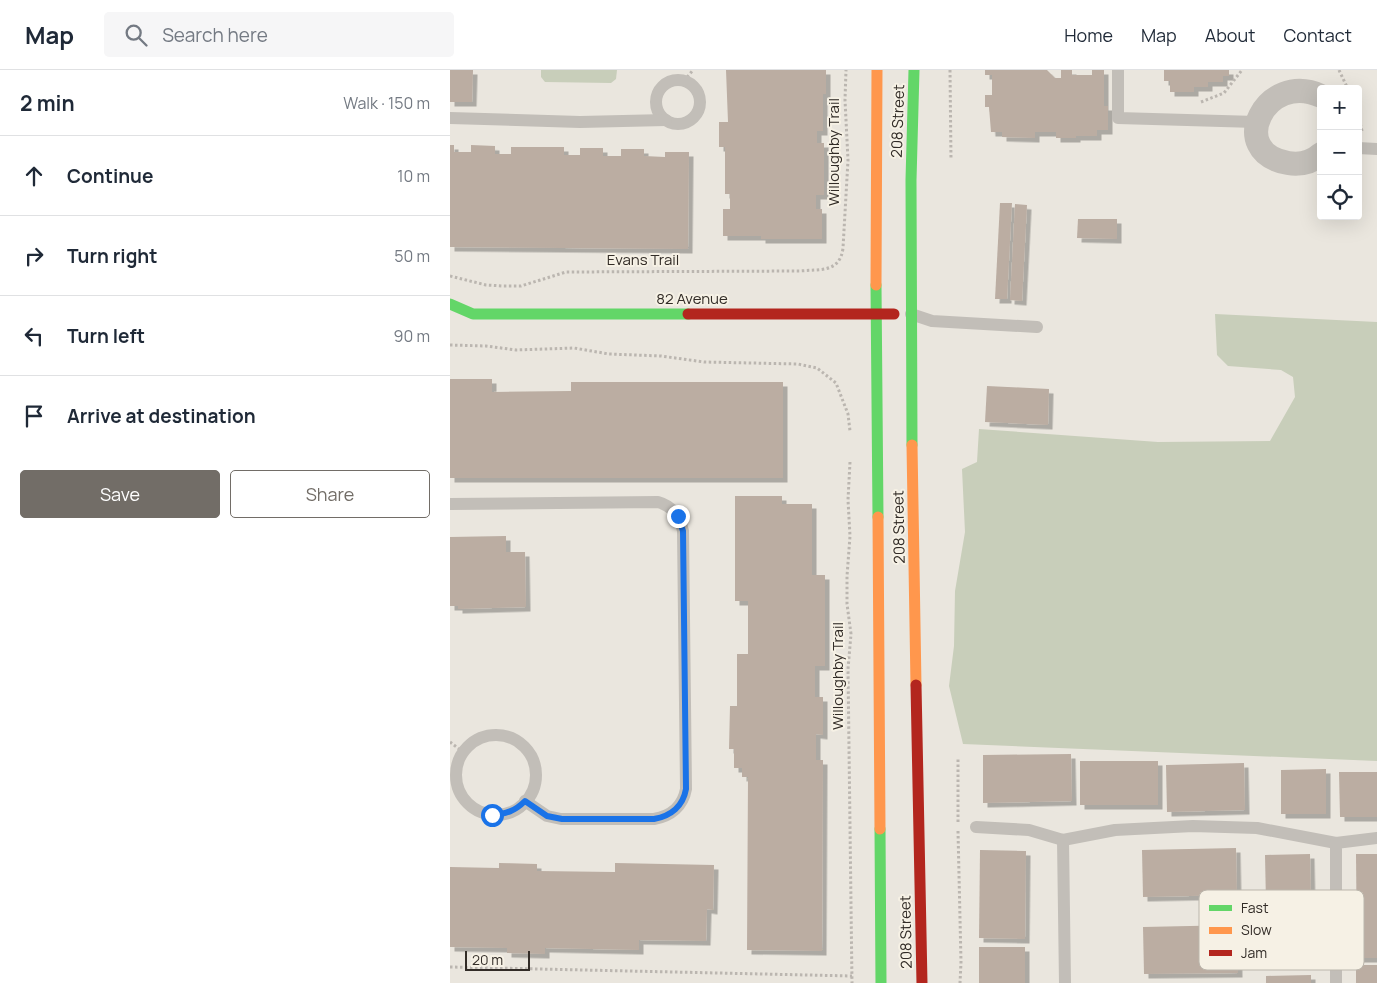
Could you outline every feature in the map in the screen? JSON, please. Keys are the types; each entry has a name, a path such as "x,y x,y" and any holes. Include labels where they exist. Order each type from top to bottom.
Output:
{"main road":[{"name":"208 Street","path":"877,70 876,314 881,983"},
{"name":"208 Street","path":"914,70 911,180 911,314 922,983"},
{"name":"82 Avenue","path":"450,304 473,314 911,314"},
{"path":"460,322 473,314"}],"street":[{"path":"1314,86 1288,86 1279,80 1259,110 1256,122 1257,135 1262,147 1271,156 1282,162 1295,164 1308,162 1317,156"}],"lane":[{"path":"1118,70 1118,118 1256,122"},
{"path":"450,118 580,122 666,120 680,124 694,118 698,111 699,97 691,84 684,81 671,81 660,90 656,102 657,110 666,120"},
{"path":"1362,148 1377,149"},
{"path":"911,314 932,321 1037,328"},
{"path":"450,504 658,502 666,504 672,509 681,522 683,531 686,789 684,798 676,809 654,819 562,819 547,816 525,801"},
{"path":"500,735 513,739 524,747 532,758 536,772 535,786 525,801 519,808 506,814 492,815 479,811 468,803 460,792 456,778 457,765 463,752 473,742 486,736 500,735"},
{"path":"976,826 1029,830 1063,840 1115,830 1193,826 1257,828 1336,842 1377,838"},
{"path":"1063,840 1065,983"},
{"path":"1336,842 1336,890"},
{"path":"1336,970 1336,983"}],"path":[{"path":"684,81 693,70"},
{"name":"Willoughby Trail","path":"838,264 843,248 847,191 846,70"},
{"path":"950,70 951,160"},
{"path":"1224,94 1242,70"},
{"path":"1339,70 1346,85"},
{"name":"Evans Trail","path":"450,276 486,285 521,286 566,272 800,271 831,268 838,264"},
{"path":"450,345 486,346 516,350 574,348 609,354 661,356 704,362 798,364 817,368 836,383 848,414 851,435"},
{"name":"Willoughby Trail","path":"851,457 848,500 850,536 847,604 851,634 848,668 852,983"},
{"path":"450,742 463,752"},
{"path":"958,757 960,983"},
{"path":"450,967 852,976"}],"green space":[{"path":"541,70 617,70 616,79 611,83 545,82 541,77"},
{"path":"1215,314 1377,322 1377,761 963,744 949,686 954,646 955,591 965,532 962,469 977,462 979,429 1158,442 1270,441 1295,397 1293,377 1281,370 1228,366 1217,355"}],"building":[{"path":"450,70 473,70 472,102 450,102"},
{"path":"726,70 826,70 826,94 823,94 823,131 817,131 817,143 824,143 824,195 816,195 816,209 822,209 822,239 761,239 761,236 723,236 723,209 730,209 730,194 725,194 725,147 719,147 719,122 728,122"},
{"path":"985,70 1047,70 1055,78 1061,78 1061,70 1072,70 1072,75 1092,75 1092,70 1104,70 1104,106 1108,106 1108,130 1097,130 1097,136 1076,136 1076,138 1056,138 1056,132 1035,132 1035,138 1002,137 1002,132 991,132 989,107 985,107 985,95 992,95 992,75 985,75"},
{"path":"1164,70 1229,70 1229,76 1223,76 1223,82 1208,82 1208,87 1194,87 1194,92 1170,92 1170,81 1164,81"},
{"path":"450,145 454,145 454,152 471,152 471,145 495,146 495,154 511,154 511,147 564,147 564,155 580,155 580,148 603,148 603,156 621,156 621,149 644,149 644,156 665,157 665,152 689,152 688,249 450,247"},
{"path":"1000,203 1012,203 1007,299 995,299"},
{"path":"1015,204 1027,205 1022,301 1010,300"},
{"path":"1078,219 1117,219 1117,239 1077,238"},
{"path":"450,379 492,379 492,392 571,391 571,382 783,382 783,478 450,478"},
{"path":"987,386 1049,389 1048,425 985,422"},
{"path":"735,496 782,496 782,504 812,504 812,575 825,575 825,666 815,666 815,697 823,697 823,735 816,734 816,760 823,760 822,951 747,950 748,777 742,777 742,768 734,768 734,749 729,749 730,706 737,706 737,654 748,654 748,601 735,601"},
{"path":"506,536 506,552 525,552 526,607 458,609 458,606 450,606 450,537"},
{"path":"1071,754 1072,801 983,803 983,755"},
{"path":"1080,761 1158,761 1158,805 1080,805"},
{"path":"1244,763 1245,810 1167,812 1166,765"},
{"path":"1326,769 1326,814 1281,814 1281,770"},
{"path":"1339,772 1377,772 1377,817 1340,817"},
{"path":"1236,848 1237,890 1199,890 1199,896 1143,897 1142,850"},
{"path":"980,850 1026,851 1025,939 979,938"},
{"path":"1310,854 1311,890 1266,890 1265,855"},
{"path":"1356,854 1377,854 1377,958 1364,958 1364,890 1356,890"},
{"path":"499,863 537,864 537,871 615,872 615,863 714,865 713,910 707,909 706,941 639,940 639,950 545,948 545,954 507,953 507,948 450,947 450,867 499,868"},
{"path":"1199,926 1199,970 1238,970 1238,973 1144,974 1143,927"},
{"path":"979,947 1025,947 1025,983 979,983"},
{"path":"1364,965 1377,965 1377,983 1356,983 1356,970 1364,970"},
{"path":"1311,975 1311,983 1266,983 1266,976"}],"traffic: fast":[{"path":"912,445 911,180 914,70"},
{"path":"876,285 878,517"},
{"path":"450,304 473,314 688,314"},
{"path":"880,829 881,983"}],"traffic: slow":[{"path":"876,285 877,70"},
{"path":"912,445 916,685"},
{"path":"878,517 880,829"}],"traffic: jam":[{"path":"688,314 894,314"},
{"path":"916,685 922,983"}],"route":[{"path":"492,815 506,814 519,808 525,801 547,816 554,818 654,819 676,809 684,798 686,789 683,531 678,516"}]}
